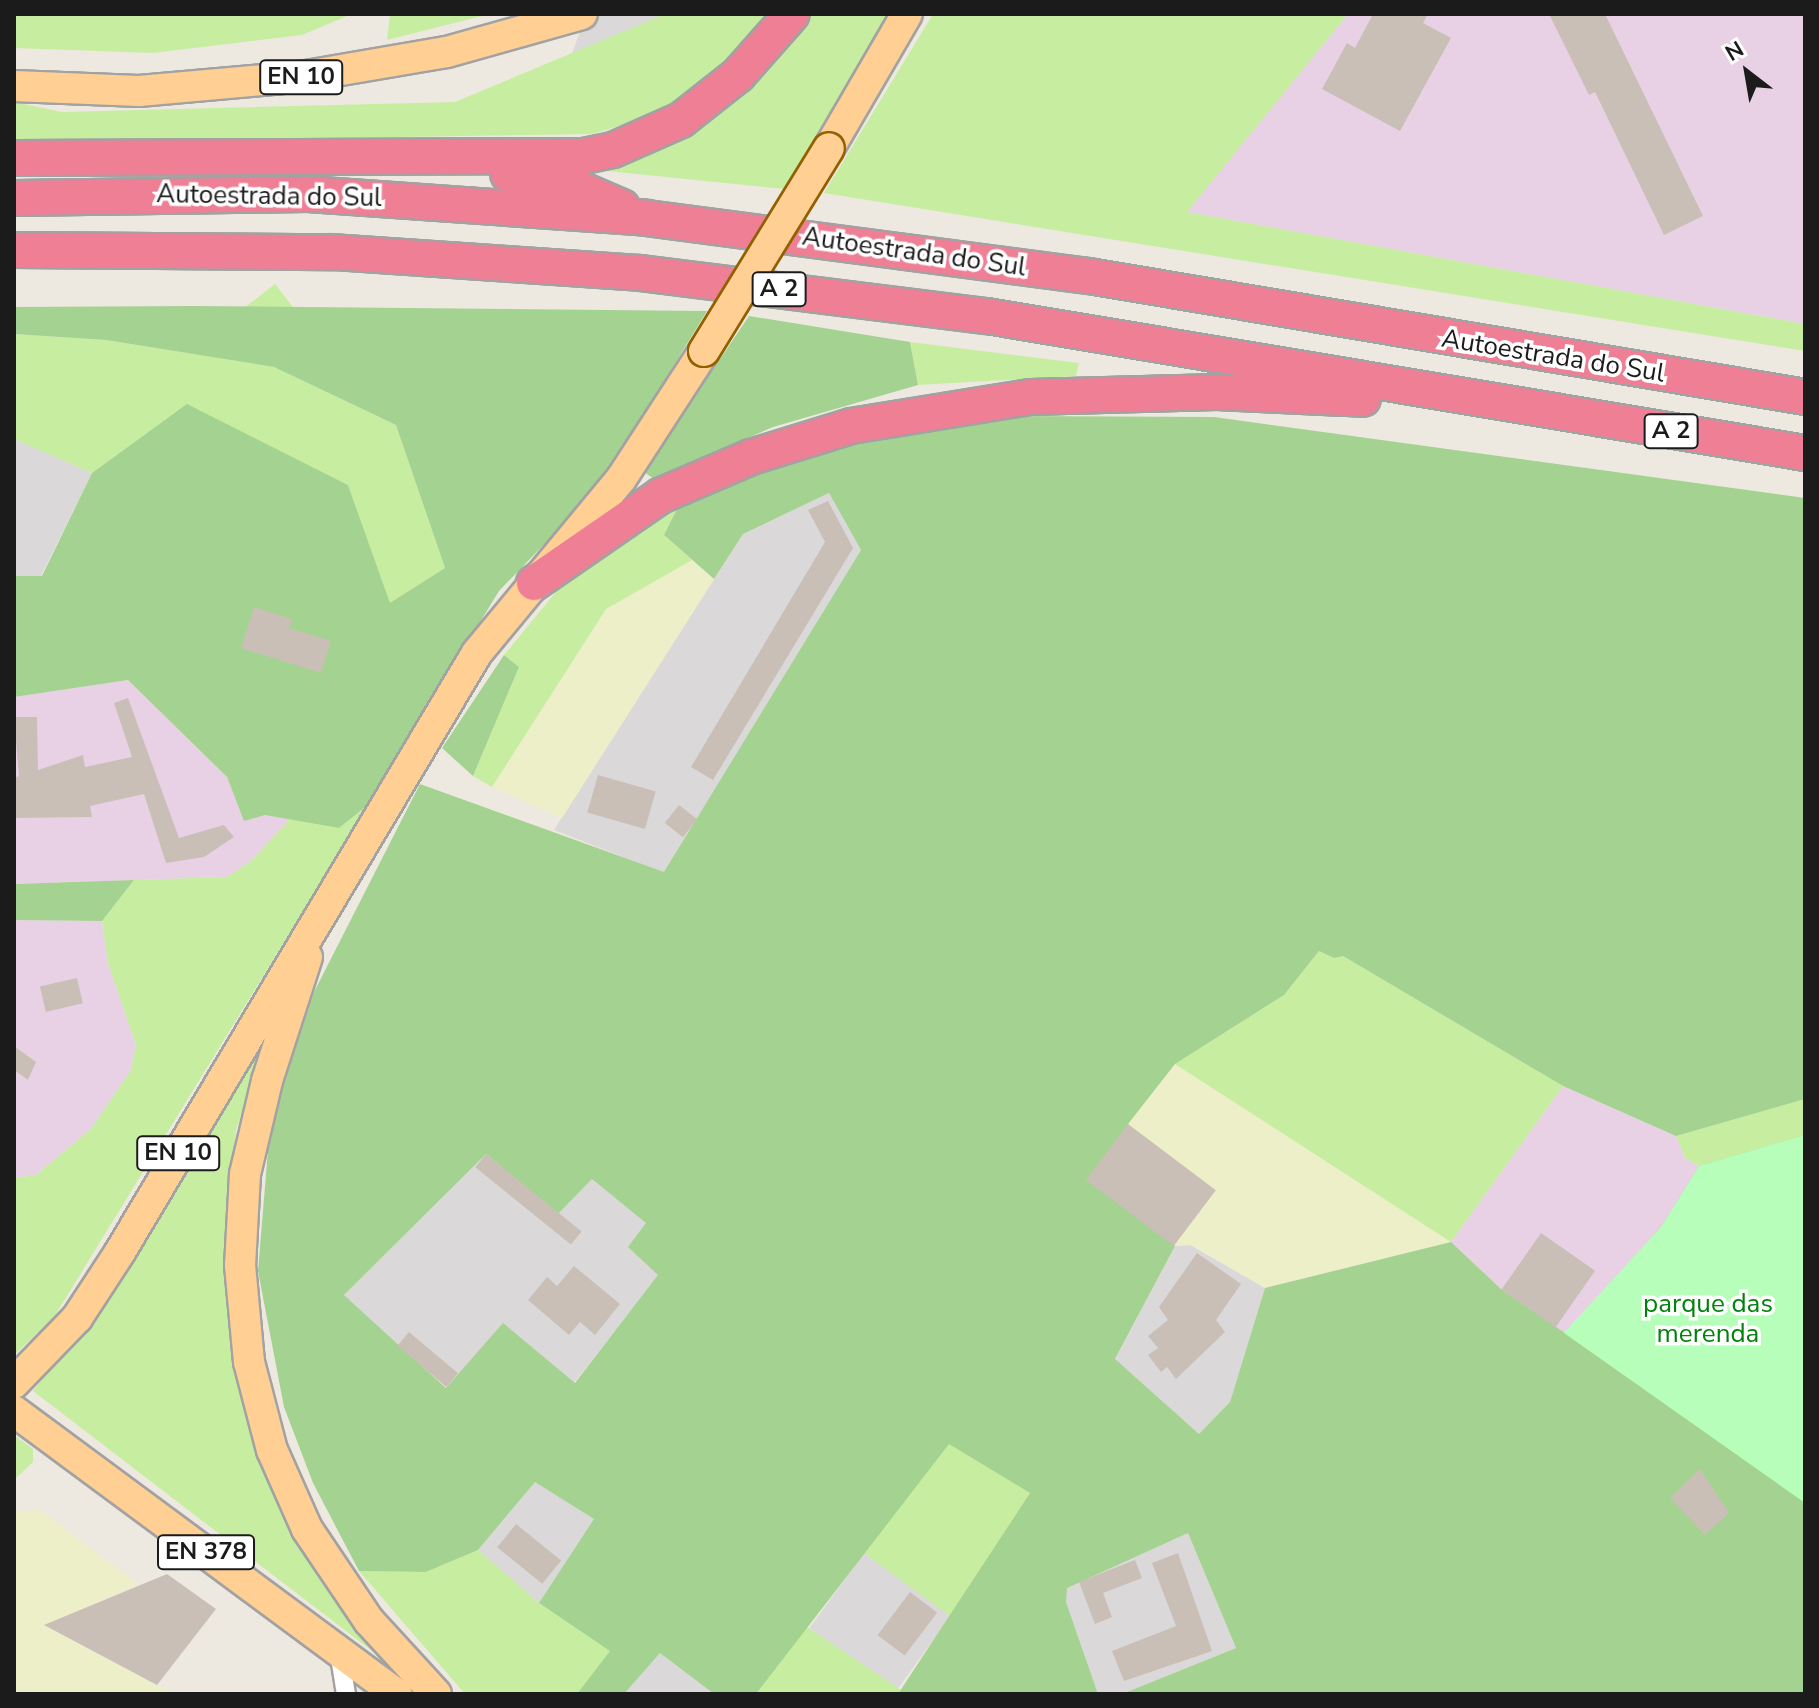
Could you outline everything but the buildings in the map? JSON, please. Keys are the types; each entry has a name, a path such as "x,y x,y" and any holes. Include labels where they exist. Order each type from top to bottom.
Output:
{"highway":[{"path":"14,158 253,154 433,160 584,156 647,137 711,99 792,14"},
{"path":"433,160 578,188 647,218"},
{"name":"Autoestrada do Sul","path":"14,198 308,194 647,218 1089,276 1805,397"},
{"name":"Autoestrada do Sul","path":"14,250 333,252 640,273 987,316 1805,453"},
{"path":"534,583 660,496 709,473 814,437 899,416 1030,397 1152,392 1268,393 1537,410"}],"main road":[{"name":"EN 10","path":"14,86 139,91 306,76 447,52 582,14"},
{"name":"EN 10","path":"14,1383 61,1338 96,1288 477,653 621,479 829,148 907,14"},
{"path":"322,908 267,1081 245,1174 240,1265 249,1362 272,1450 307,1529 369,1621 436,1694"},
{"name":"EN 378","path":"14,1411 397,1694"}],"street":[{"path":"339,1651 346,1694"}],"shaded area":[{"path":"586,14 665,14 572,54"},
{"path":"1348,14 1805,14 1805,324 1186,212"},
{"path":"14,439 92,473 41,576 14,576"},
{"path":"829,493 861,550 664,873 554,830 743,534"},
{"path":"128,680 227,777 244,820 265,815 290,819 251,861 227,877 14,884 14,697"},
{"path":"14,920 102,921 108,963 136,1045 131,1070 91,1129 36,1175 14,1178"},
{"path":"1563,1086 1676,1136 1685,1158 1699,1166 1661,1227 1564,1333 1501,1289 1451,1242"},
{"path":"486,1154 558,1214 592,1179 647,1223 659,1275 574,1383 459,1373 447,1388 344,1295"},
{"path":"1190,1245 1265,1288 1230,1402 1199,1434 1115,1360 1175,1246"},
{"path":"535,1482 595,1519 539,1603 478,1550"},
{"path":"1188,1533 1236,1648 1122,1694 1098,1694 1066,1602 1066,1588"},
{"path":"864,1553 951,1616 896,1691 809,1628"},
{"path":"660,1653 714,1694 624,1694"}],"green space":[{"path":"14,14 352,14 302,35 153,53 14,48"},
{"path":"390,14 490,14 387,40"},
{"path":"665,14 773,14 695,95 650,117 592,134 14,143 14,102 62,112 455,102"},
{"path":"801,14 892,14 784,189 597,170"},
{"path":"933,14 1348,14 1187,212 1805,324 1805,351 824,193"},
{"path":"275,284 293,307 87,468 69,445"},
{"path":"14,307 707,311 600,486 499,591 368,805 339,828 265,815 244,821 227,777 128,680 14,697 14,576 42,576 92,473 187,404 348,485 390,603 445,568 396,425 274,367 106,340 14,334"},
{"path":"749,316 910,342 918,385 773,427 654,479 644,472"},
{"path":"14,334 106,340 274,367 396,425 445,568 390,604 348,485 187,405 92,473 14,439"},
{"path":"910,342 1079,363 1076,376 918,385"},
{"path":"1003,416 1214,417 1805,498 1805,1099 1676,1136 1563,1086 1343,956 1334,958 1319,951 1284,995 1175,1064 1128,1124 1175,1246 1115,1359 1199,1434 1230,1402 1265,1288 1451,1242 1501,1289 1565,1333 1661,1227 1699,1166 1805,1135 1805,1694 1122,1694 1236,1648 1188,1533 1067,1588 1066,1602 1098,1694 898,1694 1030,1493 949,1444 756,1694 714,1694 660,1653 624,1694 577,1694 610,1651 539,1603 594,1519 535,1482 478,1550 426,1572 359,1571 313,1483 284,1407 258,1271 270,1126 314,992 420,784 664,872 861,550 829,493 743,534 714,579 664,535 681,501 842,440","holes":["486,1154 558,1214 592,1179 646,1223 628,1247 658,1275 575,1383 503,1323 446,1388 344,1295"]},
{"path":"681,501 664,535 692,560 606,609 492,787 473,776 519,667 504,655 569,576"},
{"path":"692,560 714,579 562,818 492,787 606,609"},
{"path":"504,655 519,667 473,776 442,748"},
{"path":"368,805 54,1317 14,1355 14,1178 36,1175 91,1129 131,1070 136,1045 108,963 102,921 134,880 227,877 251,861 290,819 339,828"},
{"path":"134,880 102,921 14,920 14,884"},
{"path":"1319,951 1334,958 1343,956 1563,1086 1451,1242 1175,1064 1284,995"},
{"path":"262,1051 236,1130 230,1193 237,1359 389,1664 33,1391 124,1275 254,1057"},
{"path":"1175,1064 1263,1117 1451,1242 1265,1288 1191,1245 1175,1246 1128,1124"},
{"path":"1805,1099 1805,1135 1699,1166 1685,1158 1676,1136"},
{"name":"parque das merenda","path":"1805,1135 1805,1503 1564,1333 1661,1227 1699,1166"},
{"path":"14,1435 33,1449 33,1462 14,1480"},
{"path":"949,1443 1030,1493 950,1616 864,1553"},
{"path":"40,1510 138,1584 45,1626 173,1694 14,1694 14,1512"},
{"path":"478,1550 539,1603 611,1651 577,1694 465,1694 359,1571 426,1572"},
{"path":"807,1627 901,1690 898,1694 756,1694"}]}
